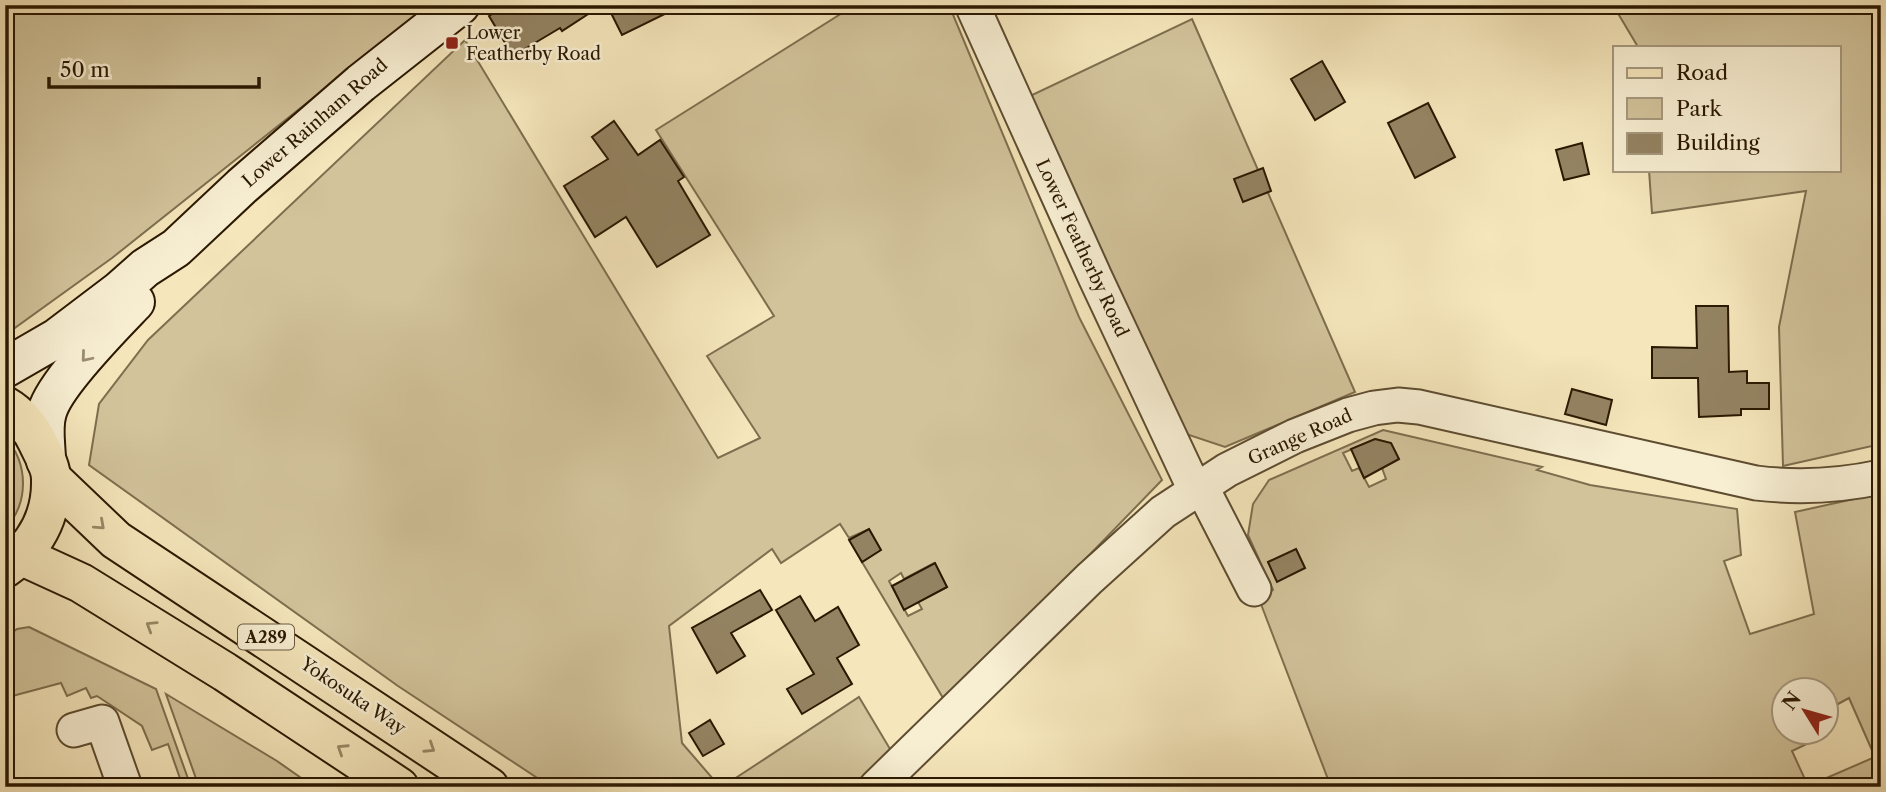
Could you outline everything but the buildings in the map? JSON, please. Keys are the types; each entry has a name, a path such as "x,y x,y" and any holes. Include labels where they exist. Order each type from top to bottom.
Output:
{"main road":[{"name":"Lower Rainham Road","path":"5,368 57,338 145,268 176,248 242,186 361,83 460,5"},
{"name":"Lower Rainham Road","path":"49,469 46,420 50,405 85,358 156,279 176,248"},
{"name":"Yokosuka Way","path":"5,407 33,433 49,469 100,526 123,545 489,787"},
{"path":"13,562 37,536 47,513 49,469"},
{"name":"A289","path":"13,562 92,589 225,672 400,787"}],"street":[{"name":"Lower Featherby Road","path":"972,5 1084,253 1198,488 1254,589"},
{"name":"Grange Road","path":"876,787 1118,551 1163,512 1198,488 1295,436 1363,410 1398,405 1511,427 1756,483 1793,487 1832,485 1881,477"},
{"path":"74,730 102,722 125,787"}],"green space":[{"path":"5,5 430,5 112,258 5,335"},
{"path":"855,5 949,5 1079,317 1162,480 946,703 862,562 880,550 869,529 849,538 840,524 781,563 772,549 669,626 682,743 720,787 551,787 398,686 89,465 99,404 148,340 465,40 718,458 760,438 707,356 774,316 656,130","holes":["934,563 947,587 918,602 922,609 908,616 889,581 901,573 904,579"]},
{"path":"1613,5 1881,5 1881,444 1783,466 1779,327 1806,191 1652,213 1649,172 1840,172 1840,46 1637,46"},
{"path":"1192,19 1355,392 1225,447 1186,434 1030,96"},
{"path":"1383,430 1542,467 1537,470 1590,485 1737,509 1741,555 1724,561 1750,634 1814,614 1795,512 1881,493 1881,787 1331,787 1259,599 1273,590 1248,535 1253,504 1269,480","holes":["1375,439 1391,443 1399,459 1382,468 1386,479 1369,487 1359,468 1352,471 1343,453","1296,549 1305,568 1277,581 1268,562"]},
{"path":"5,438 19,459 23,483 18,508 5,528"},
{"path":"29,627 156,689 191,787 183,787 168,744 152,750 142,726 97,696 91,698 86,688 67,696 61,683 5,698 5,638 17,629"},
{"path":"166,694 277,761 314,787 199,787"},
{"path":"859,697 893,754 856,787 722,787"}],"place":[{"name":"Lower Featherby Road","path":"452,43"}]}
